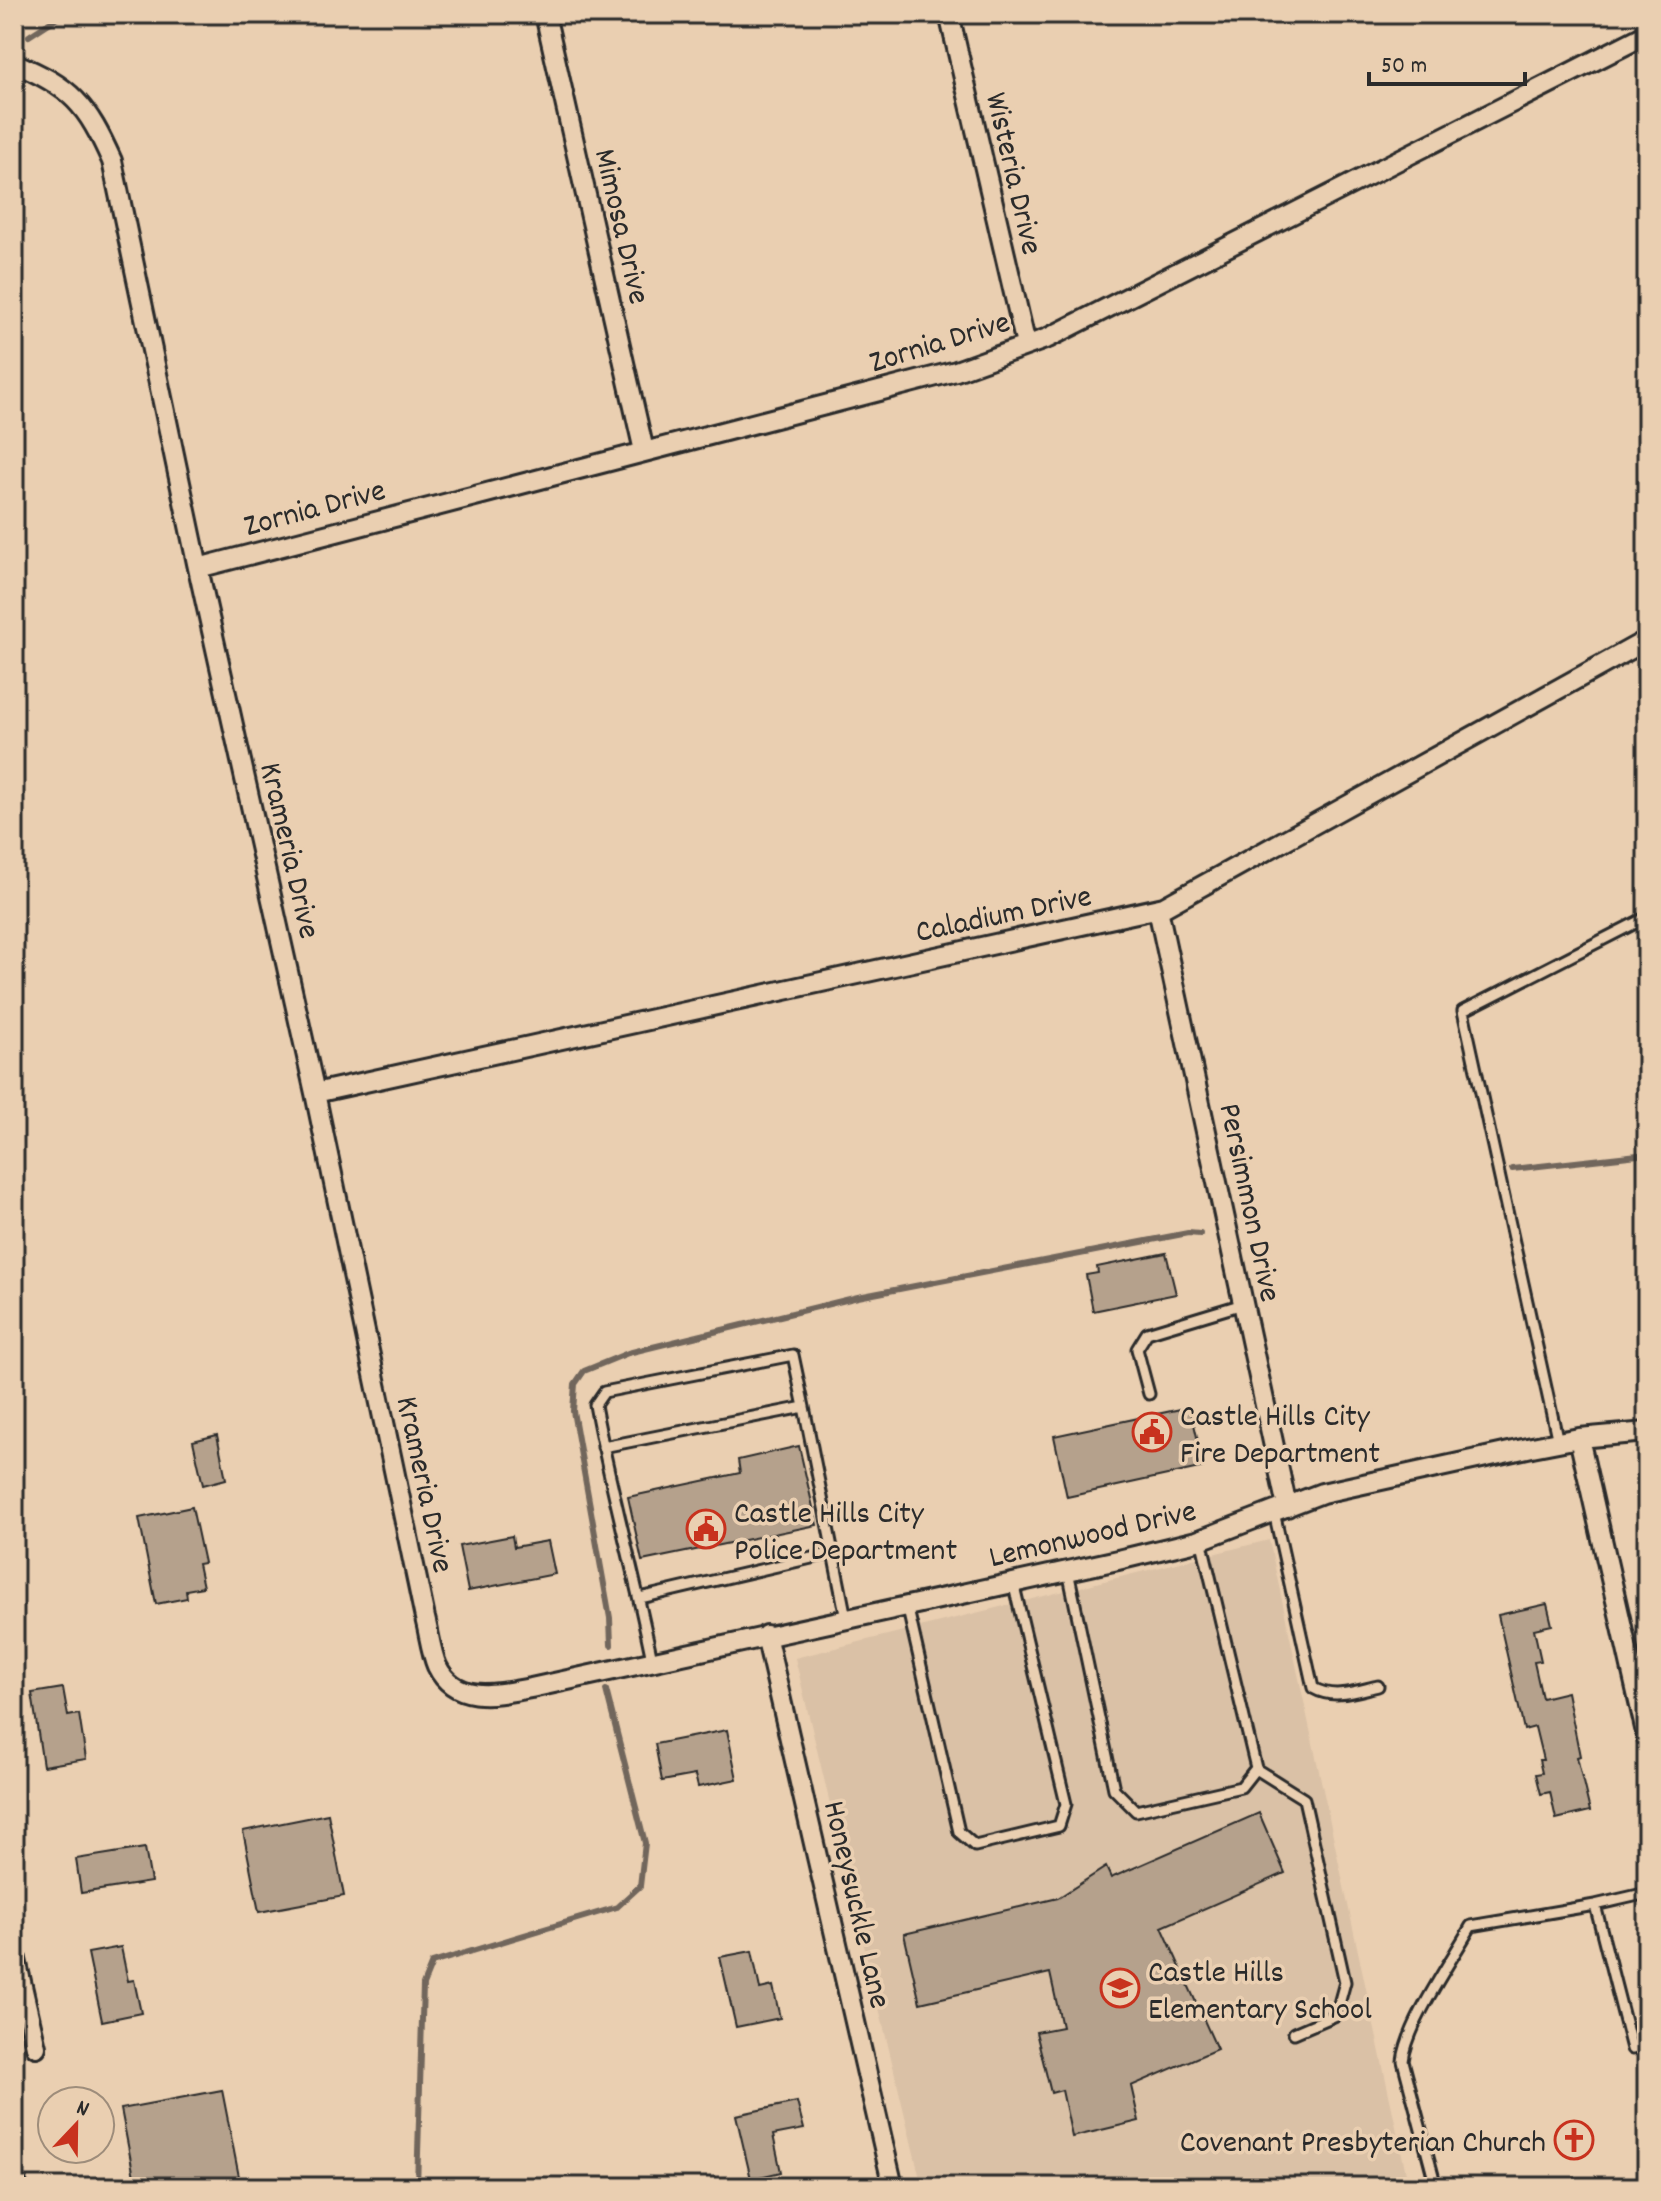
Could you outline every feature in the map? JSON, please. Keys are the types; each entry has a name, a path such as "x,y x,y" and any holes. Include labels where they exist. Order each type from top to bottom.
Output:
{"street":[{"name":"Mimosa Drive","path":"545,14 644,451"},
{"name":"Wisteria Drive","path":"949,14 1026,345"},
{"name":"Zornia Drive","path":"198,568 956,371 1062,331 1647,34"},
{"name":"Krameria Drive","path":"14,63 53,81 75,99 94,121 112,161 198,568 315,1093 425,1618 438,1667 454,1688"},
{"name":"Caladium Drive","path":"315,1093 1158,909 1647,640"},
{"name":"Persimmon Drive","path":"1158,909 1243,1304 1280,1510"},
{"name":"Lemonwood Drive","path":"454,1688 483,1696 531,1688 1201,1539 1322,1493 1579,1438 1647,1432"},
{"path":"1579,1438 1643,1700 1647,1737"},
{"name":"Honeysuckle Lane","path":"766,1635 893,2187"},
{"path":"14,1951 36,2047"}],"lane":[{"path":"1558,1442 1463,1011 1647,917"},
{"path":"1149,1394 1137,1349 1147,1333 1243,1304"},
{"path":"652,1660 595,1405 604,1392 793,1355 846,1618"},
{"path":"603,1447 804,1407"},
{"path":"1280,1510 1313,1688 1328,1694 1344,1695 1378,1686"},
{"path":"1201,1539 1256,1769 1304,1799 1345,1982 1336,2015 1294,2033"},
{"path":"640,1598 833,1553"},
{"path":"1068,1571 1114,1789 1136,1811 1241,1787 1256,1769"},
{"path":"907,1605 959,1832 975,1846 1059,1826 1066,1804 1013,1582"},
{"path":"1436,2187 1403,2061 1405,2048 1471,1926 1647,1893"},
{"path":"1595,1905 1632,2049 1647,2046"},
{"path":"14,2171 23,2187"}],"shaded area":[{"name":"Castle Hills Elementary School","path":"1269,1540 1409,2187 922,2187 795,1658"}],"building":[{"path":"1166,1253 1176,1294 1093,1311 1086,1275 1098,1273 1097,1267"},
{"path":"1190,1407 1204,1467 1067,1497 1054,1436"},
{"path":"217,1435 226,1479 203,1485 193,1441"},
{"path":"799,1446 817,1525 642,1561 628,1497 740,1473 738,1460"},
{"path":"192,1507 204,1563 198,1564 203,1587 186,1590 187,1598 156,1604 139,1518"},
{"path":"512,1536 514,1547 548,1541 555,1574 468,1591 459,1546"},
{"path":"1547,1604 1552,1625 1534,1629 1541,1661 1534,1662 1542,1698 1567,1692 1580,1756 1577,1757 1590,1811 1556,1819 1550,1792 1541,1794 1536,1774 1542,1773 1539,1760 1543,1760 1535,1727 1524,1730 1498,1615"},
{"path":"63,1688 68,1716 79,1714 86,1759 43,1766 32,1693"},
{"path":"727,1730 737,1779 698,1787 695,1775 662,1781 655,1744"},
{"path":"1259,1813 1285,1873 1162,1927 1217,2049 1131,2086 1139,2121 1072,2137 1062,2090 1051,2093 1036,2032 1062,2027 1050,1973 920,2003 904,1934 1058,1898 1106,1867 1111,1878"},
{"path":"328,1814 344,1896 259,1912 243,1831"},
{"path":"145,1848 151,1882 81,1893 76,1859"},
{"path":"121,1947 128,1981 134,1980 141,2013 102,2021 88,1953"},
{"path":"752,1951 760,1989 773,1986 780,2018 736,2027 720,1957"},
{"path":"222,2090 241,2187 136,2187 121,2109"},
{"path":"797,2102 804,2129 773,2135 781,2172 751,2179 736,2115"}],"waterway":[{"path":"29,36 63,14"},
{"path":"1512,1169 1647,1154"},
{"path":"611,1645 610,1618 573,1411 575,1384 584,1371 628,1353 858,1297 1188,1233 1200,1234"},
{"path":"417,2187 423,1985 432,1963 617,1907 640,1886 645,1843 606,1690"}],"place":[{"name":"Castle Hills City Fire Department","path":"1152,1432"},
{"name":"Castle Hills City Police Department","path":"706,1529"},
{"name":"Castle Hills Elementary School","path":"1120,1988"},
{"name":"Covenant Presbyterian Church","path":"1574,2140"}]}
